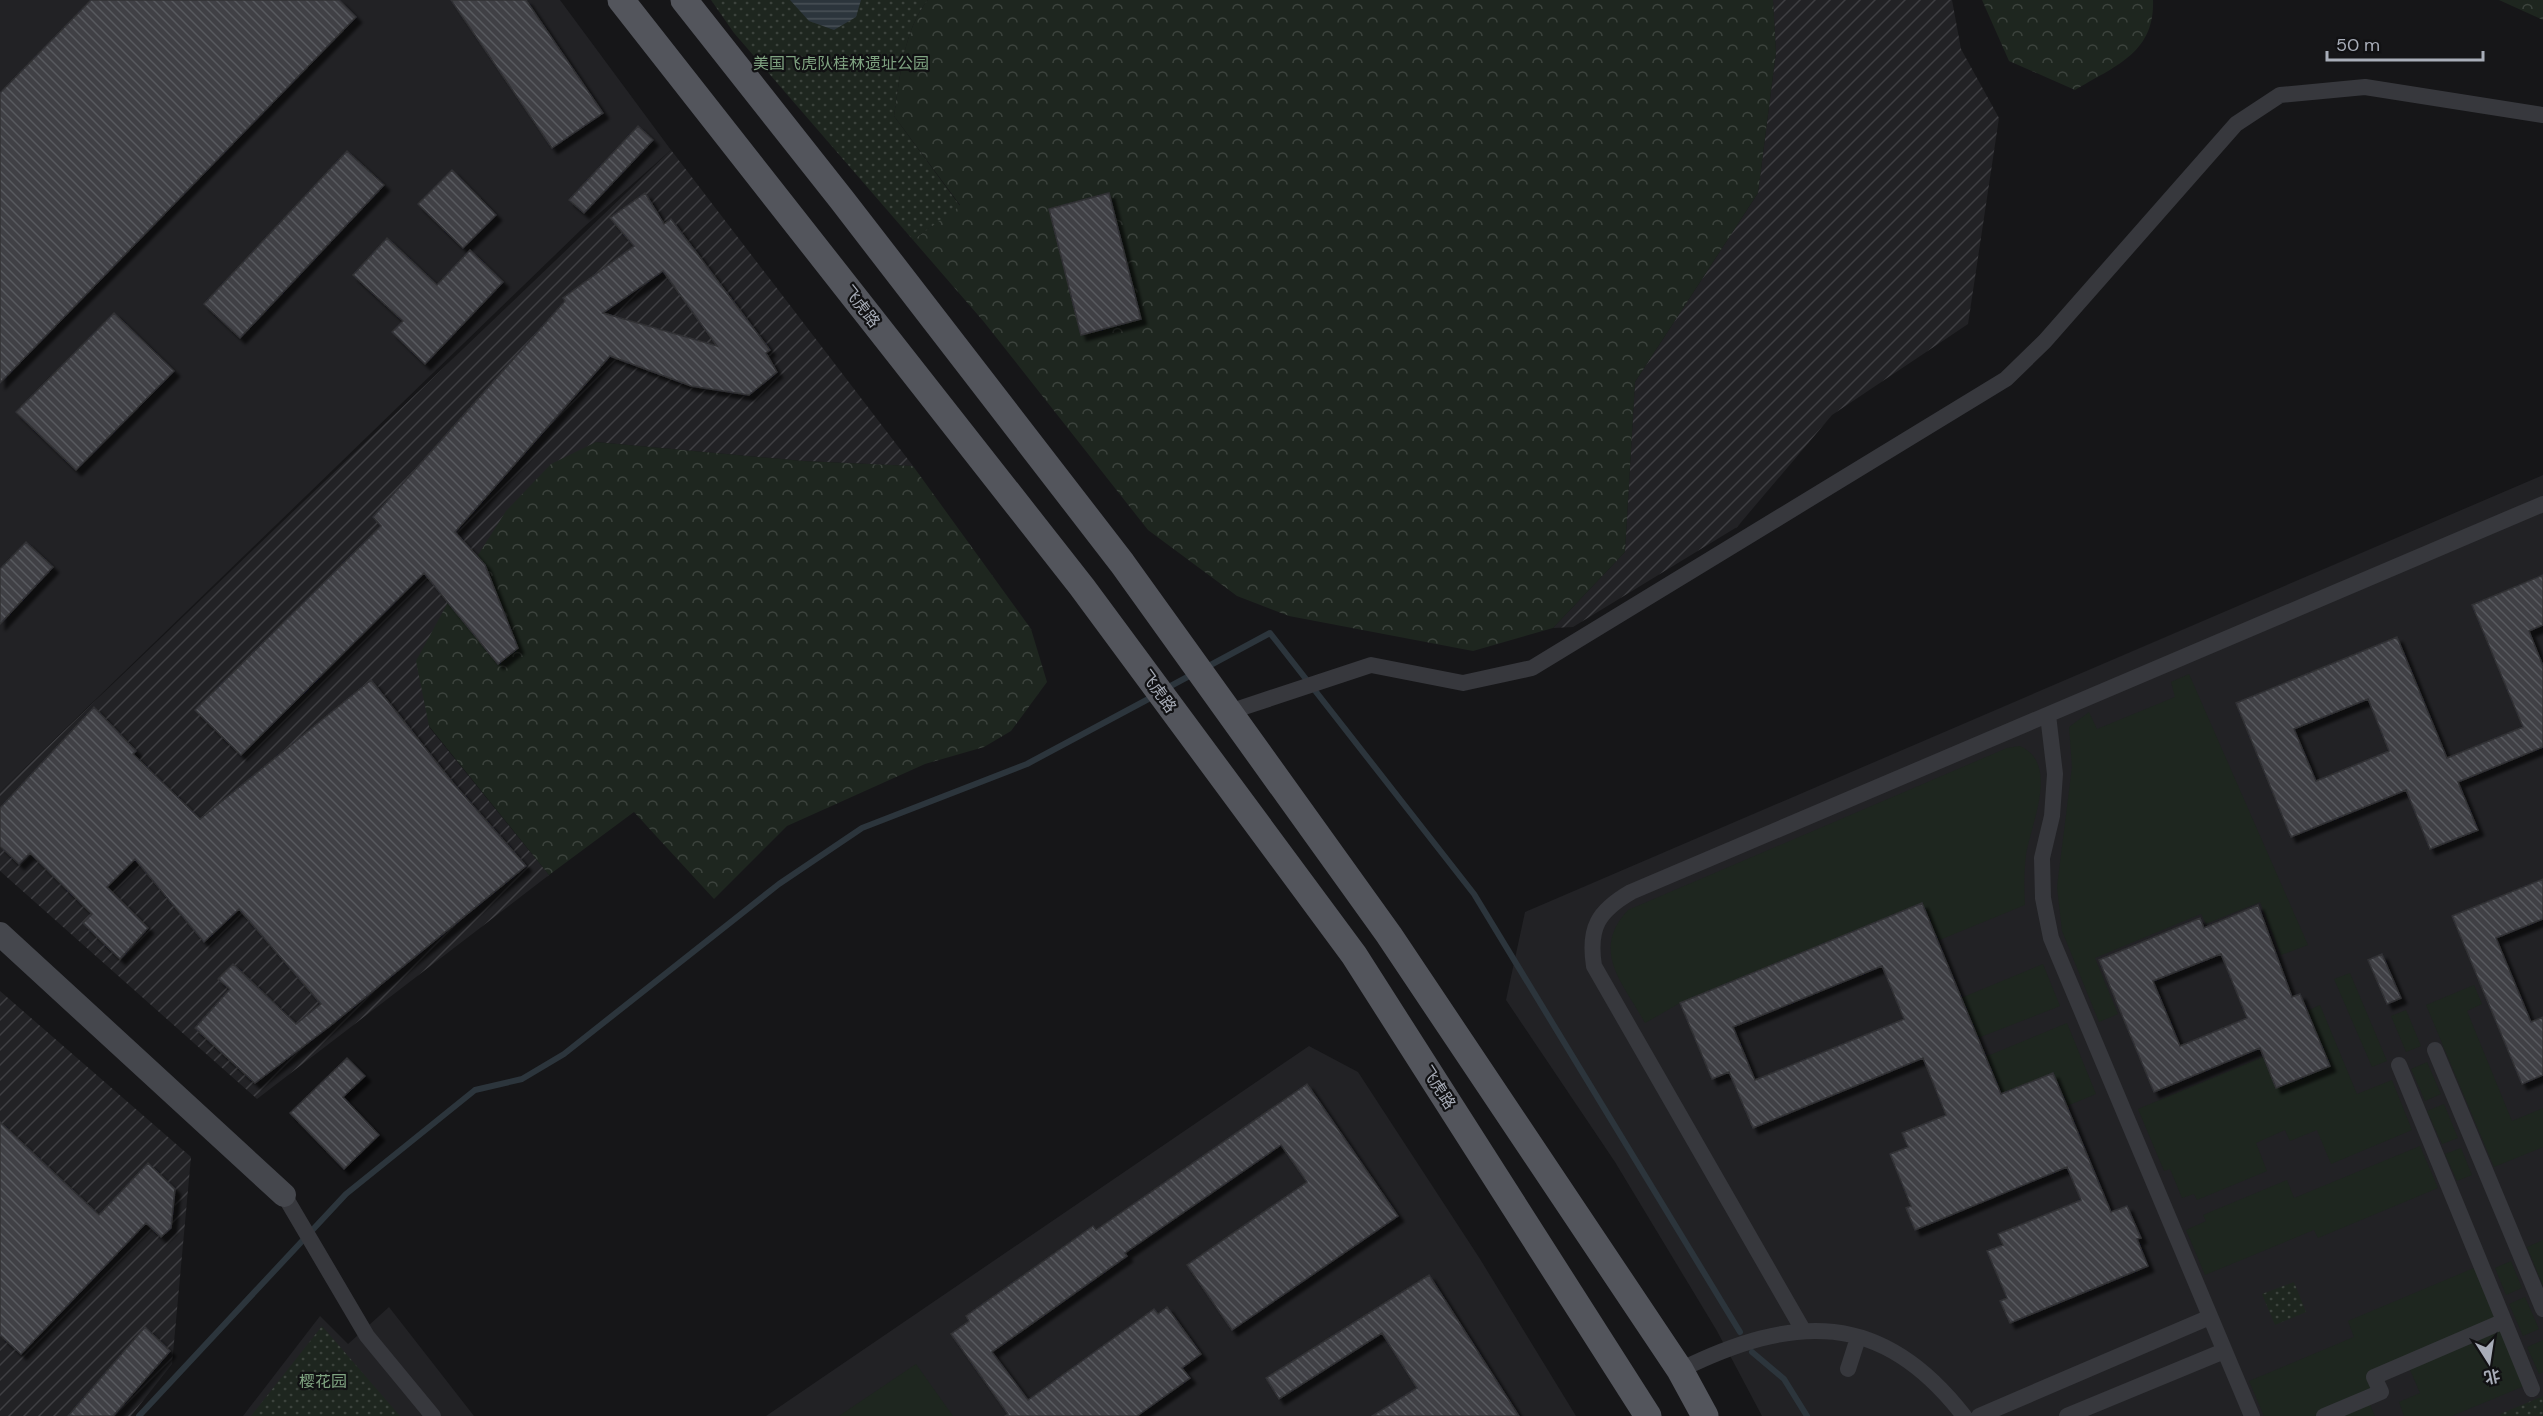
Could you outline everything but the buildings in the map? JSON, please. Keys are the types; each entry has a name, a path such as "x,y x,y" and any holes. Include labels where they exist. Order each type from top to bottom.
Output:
{"main road":[{"name":"飞虎路","path":"621,0 1075,577 1354,955 1648,1416"},
{"path":"684,0 1122,563 1389,935 1680,1370 1705,1416"}],"street":[{"path":"1229,712 1371,665 1463,683 1532,668 2007,379 2045,341 2236,124 2280,95 2365,87 2543,115"},
{"path":"1803,1330 1594,966 1593,937 1603,911 1630,892 2543,504"},
{"path":"2048,715 2055,774 2052,816 2042,858 2043,898 2051,938 2252,1416"},
{"path":"0,933 284,1195 367,1336 433,1416"},
{"path":"2435,1050 2543,1309"},
{"path":"2399,1065 2532,1389"},
{"path":"1979,1416 2210,1317"},
{"path":"2324,1416 2380,1392 2374,1377 2504,1321"},
{"path":"1680,1370 1716,1353 1760,1337 1803,1330 1843,1333 1885,1346 1922,1369 1964,1416"},
{"path":"1848,1369 1858,1338"},
{"path":"2067,1416 2224,1351"}],"shaded area":[{"path":"0,0 560,0 671,150 584,227 0,792"},
{"path":"790,0 861,0 856,17 834,30 809,21"},
{"path":"1773,0 1952,0 1961,49 1999,118 1968,324 1832,415 1737,527 1573,627 1553,628 1625,552 1635,382 1758,193 1776,52"},
{"path":"671,150 913,466 803,461 596,442 429,727 549,875 257,1099 0,871 0,792"},
{"path":"2543,475 2543,1416 1762,1416 1717,1331 1615,1162 1506,1000 1525,912"},
{"path":"0,991 191,1157 172,1364 131,1416 0,1416"},
{"path":"1309,1046 1358,1072 1480,1259 1576,1416 766,1416"},
{"path":"389,1307 474,1416 243,1416 320,1316 348,1344"}],"green space":[{"name":"美国飞虎队桂林遗址公园","path":"711,0 928,0 908,40 894,116 960,206 913,240 734,33"},
{"path":"928,0 1773,0 1776,52 1758,193 1635,382 1625,552 1553,628 1473,651 1289,616 1237,596 1148,530 984,322 913,240 960,205 894,116 908,40"},
{"path":"1982,0 2153,0 2152,18 2140,45 2118,65 2075,90 2009,61"},
{"path":"2499,0 2543,0 2543,20"},
{"path":"596,442 803,461 913,466 1031,629 1047,682 1011,731 984,747 925,764 787,826 714,899 634,812 549,875 429,726 416,661 447,604 506,511 551,464"},
{"path":"2189,674 2308,945 2281,955 2260,902 2206,924 2201,914 2095,958 2118,1014 2099,1022 2062,931 2057,887 2072,767 2069,727 2089,712 2097,729 2175,697 2171,682"},
{"path":"2020,746 2032,755 2039,766 2041,780 2037,811 2026,855 2025,905 1937,941 1922,904 1680,1003 1645,1023 1620,980 1611,953 1612,939 1617,925 1628,910 2007,748"},
{"path":"2043,964 2060,1006 1978,1038 1961,998"},
{"path":"2350,973 2387,1061 2372,1067 2334,979"},
{"path":"2474,985 2482,1004 2467,1011 2512,1121 2543,1108 2543,1147 2494,1167 2426,1005"},
{"path":"2320,1005 2357,1094 2392,1080 2412,1130 2331,1164 2317,1130 2290,1141 2285,1130 2256,1143 2267,1171 2197,1200 2194,1194 2182,1198 2170,1169 2164,1171 2138,1109 2263,1057 2276,1088 2329,1066 2307,1011"},
{"path":"2406,1010 2421,1046 2406,1052 2391,1016"},
{"path":"2067,1023 2096,1094 2067,1106 2053,1073 2001,1094 1985,1057"},
{"path":"2427,1062 2441,1094 2425,1101 2411,1069"},
{"path":"2444,1104 2458,1138 2442,1144 2427,1111"},
{"path":"2420,1146 2438,1188 2318,1238 2314,1230 2205,1275 2186,1230 2206,1221 2203,1215 2287,1180 2294,1198"},
{"path":"2461,1148 2472,1175 2457,1181 2445,1154"},
{"path":"2543,1240 2543,1286 2527,1247"},
{"path":"2511,1261 2522,1288 2506,1295 2495,1268"},
{"path":"2481,1265 2529,1384 2452,1416 2404,1416 2399,1402 2420,1393 2407,1363 2374,1377 2381,1392 2324,1416 2264,1416 2249,1381 2354,1337 2348,1321"},
{"path":"2294,1282 2306,1312 2275,1325 2262,1294"},
{"path":"2525,1297 2539,1329 2523,1336 2509,1304"},
{"name":"樱花园","path":"322,1326 400,1416 251,1416"},
{"path":"2543,1340 2543,1372 2539,1374 2527,1347"},
{"path":"916,1364 953,1416 839,1416"},
{"path":"2543,1396 2543,1416 2501,1416 2500,1414"},
{"path":"2368,1400 2375,1416 2329,1416"}],"waterway":[{"path":"1205,668 1270,633 1474,894 1740,1332"},
{"path":"1165,689 1193,674"},
{"path":"139,1416 346,1194 475,1090 522,1079 564,1054 779,884 862,828 1027,764 1154,696"},
{"path":"1752,1352 1784,1379 1807,1416"}]}
